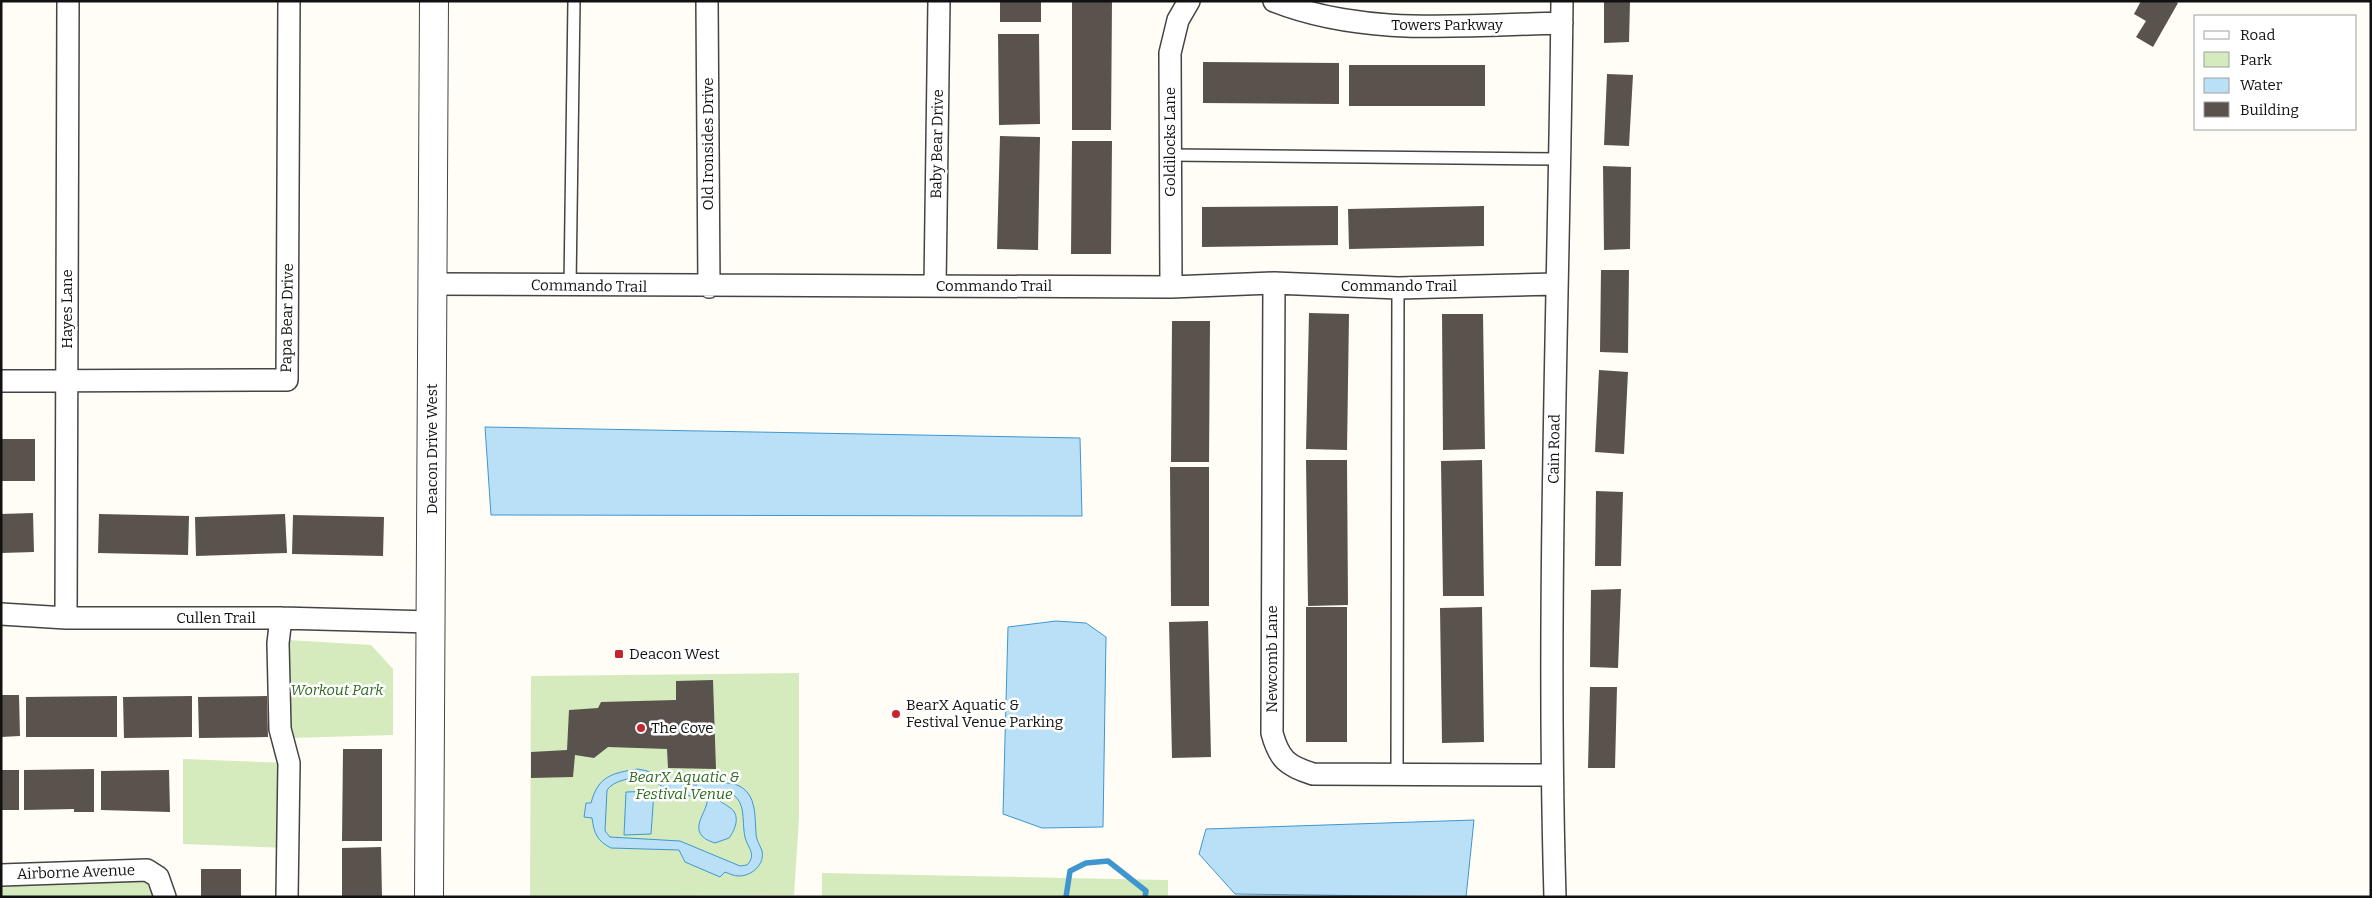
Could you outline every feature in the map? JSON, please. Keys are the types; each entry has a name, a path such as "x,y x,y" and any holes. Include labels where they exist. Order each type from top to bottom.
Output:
{"street":[{"name":"Hayes Lane","path":"66,618 68,1"},
{"name":"Papa Bear Drive","path":"1,381 287,380 289,1"},
{"name":"Deacon Drive West","path":"429,897 434,1"},
{"name":"Old Ironsides Drive","path":"707,1 709,287"},
{"name":"Baby Bear Drive","path":"936,286 939,1"},
{"name":"Goldilocks Lane","path":"1171,288 1170,52 1178,20 1189,1"},
{"name":"Towers Parkway","path":"1274,1 1299,11 1393,27 1562,23"},
{"name":"Cain Road","path":"1554,897 1551,775 1556,284 1562,1"},
{"name":"Commando Trail","path":"432,284 709,287 1171,288 1274,284 1398,288 1556,284"},
{"name":"Newcomb Lane","path":"1274,284 1272,733 1276,748 1284,761 1297,770 1313,774 1551,775"},
{"name":"Cullen Trail","path":"1,614 66,618 281,618 431,622"},
{"path":"281,618 278,643 280,729 289,763 287,897"},
{"name":"Airborne Avenue","path":"1,875 147,870 158,877 165,897"}],"lane":[{"path":"570,286 574,1"},
{"path":"1170,155 1560,159"},
{"path":"1397,775 1398,288"}],"green space":[{"name":"Workout Park","path":"288,640 371,645 393,669 393,735 291,738"},
{"name":"BearX Aquatic & Festival Venue","path":"799,673 799,818 794,895 530,897 531,676"},
{"path":"183,759 289,763 288,848 183,844"},
{"path":"822,873 1168,880 1168,897 822,897"},
{"path":"136,879 146,882 154,897 1,897 1,884"}],"water":[{"path":"485,427 1080,438 1082,516 491,515"},
{"path":"1056,621 1086,623 1106,637 1103,827 1042,828 1003,814 1008,627"},
{"path":"638,769 689,785 697,785 698,780 710,779 711,783 730,783 743,788 750,796 754,806 756,836 762,851 759,865 749,874 735,876 725,872 720,877 685,862 679,850 611,848 606,845 597,836 592,818 584,817 586,803 591,803 598,787 607,777","holes":["642,777 652,780 674,794 707,798 700,822 700,834 705,839 715,843 729,838 734,830 736,818 733,810 717,797 725,791 732,794 740,804 745,837 752,854 747,865 740,866 680,841 610,837 605,831 607,790 614,784 628,779"]},
{"path":"654,791 651,834 624,835 626,792"},
{"path":"1474,820 1466,897 1235,894 1199,854 1206,829"}],"building":[{"path":"1000,1 1041,1 1041,22 1000,22"},
{"path":"1072,1 1112,1 1111,130 1072,130"},
{"path":"1604,1 1630,1 1629,42 1604,43"},
{"path":"2141,1 2175,1 2178,3 2153,47 2136,37 2146,21 2134,14"},
{"path":"998,34 1039,34 1040,124 999,125"},
{"path":"1203,62 1339,63 1339,104 1203,103"},
{"path":"1349,65 1485,65 1485,106 1349,106"},
{"path":"1607,74 1633,75 1629,146 1604,145"},
{"path":"1000,136 1040,137 1038,250 997,249"},
{"path":"1072,141 1112,141 1111,254 1071,254"},
{"path":"1603,166 1631,167 1630,249 1604,250"},
{"path":"1338,206 1338,245 1202,247 1202,207"},
{"path":"1484,206 1484,246 1349,249 1348,209"},
{"path":"1601,270 1629,270 1628,353 1600,352"},
{"path":"1309,313 1349,314 1347,450 1306,449"},
{"path":"1442,314 1483,314 1485,449 1443,450"},
{"path":"1172,321 1210,321 1209,462 1171,462"},
{"path":"1599,370 1628,372 1624,454 1595,452"},
{"path":"1,439 35,439 35,481 1,481"},
{"path":"1306,460 1347,460 1348,605 1308,606"},
{"path":"1482,460 1484,596 1443,596 1441,461"},
{"path":"1170,467 1209,467 1209,606 1171,606"},
{"path":"1596,491 1623,492 1621,566 1595,566"},
{"path":"33,513 34,552 1,553 1,514"},
{"path":"99,514 189,516 188,555 98,553"},
{"path":"285,514 287,553 196,556 195,517"},
{"path":"293,515 384,517 383,556 292,554"},
{"path":"1621,589 1618,668 1590,667 1591,590"},
{"path":"1306,607 1347,607 1347,742 1306,742"},
{"path":"1482,607 1484,742 1442,743 1440,608"},
{"path":"1208,621 1211,757 1172,758 1169,622"},
{"name":"The Cove","path":"713,680 716,769 668,768 667,749 608,747 594,758 575,755 573,777 531,778 531,752 567,750 569,710 598,708 601,702 676,700 676,681"},
{"path":"1590,687 1617,687 1615,768 1588,768"},
{"path":"1,695 19,695 20,736 1,737"},
{"path":"117,696 117,737 26,737 26,697"},
{"path":"192,696 192,737 124,738 123,697"},
{"path":"267,696 268,737 199,738 198,697"},
{"path":"343,749 382,749 382,841 342,841"},
{"path":"94,769 94,812 74,812 74,809 24,810 24,770"},
{"path":"1,770 19,770 19,810 1,810"},
{"path":"169,770 170,812 101,810 101,771"},
{"path":"381,847 382,897 342,897 342,848"},
{"path":"201,869 241,869 241,897 201,897"}],"waterway":[{"path":"1066,897 1070,871 1086,863 1108,861 1146,891 1145,897"}],"place":[{"name":"Deacon West","path":"619,654"},
{"name":"BearX Aquatic & Festival Venue Parking","path":"896,714"},
{"name":"The Cove","path":"641,728"}]}
